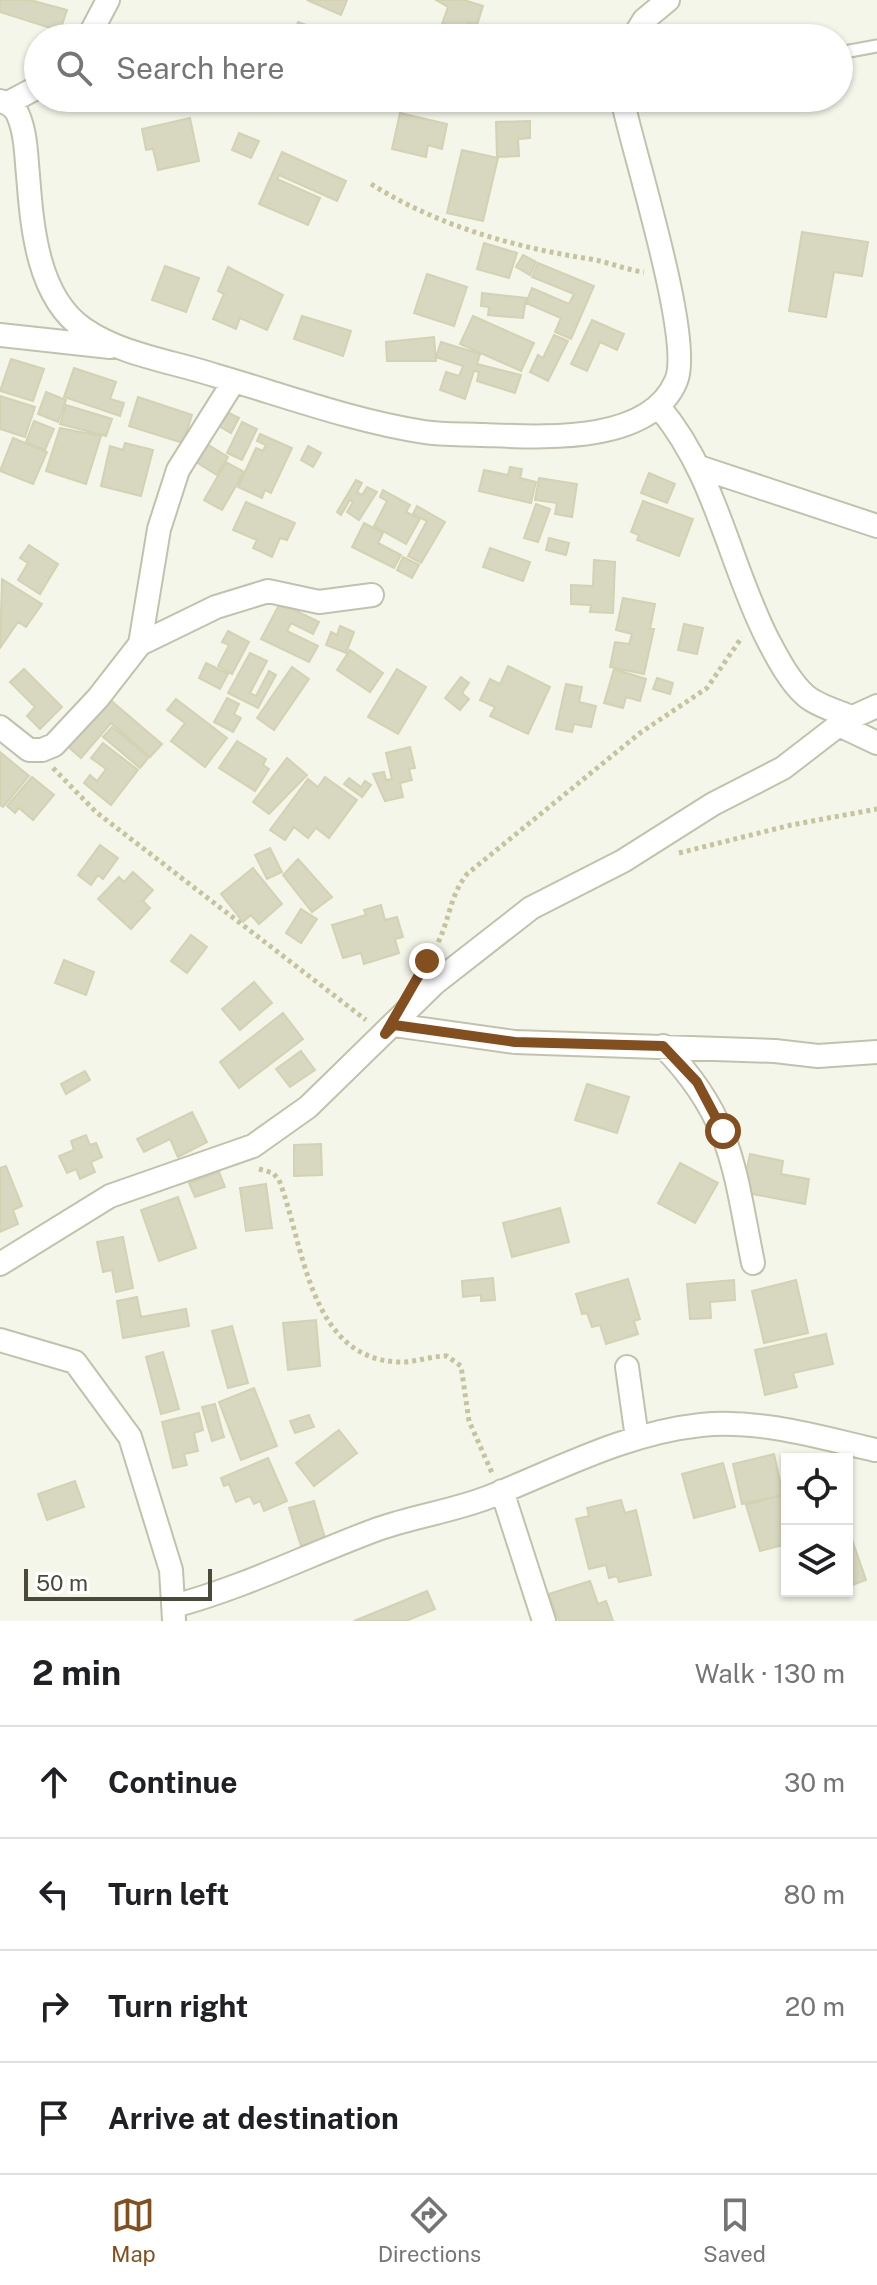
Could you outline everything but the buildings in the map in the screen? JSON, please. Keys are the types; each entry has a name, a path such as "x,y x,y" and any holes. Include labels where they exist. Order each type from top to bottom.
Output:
{"street":[{"path":"95,24 108,0"},
{"path":"642,24 668,0"},
{"path":"24,93 4,102 18,115 25,140 30,207 40,261 62,308 83,328 119,348"},
{"path":"0,335 119,348 425,432 573,435 627,424 659,407 677,379 680,336 627,112"},
{"path":"140,644 159,529 178,470 234,381"},
{"path":"659,407 679,430 699,467 751,606 778,660 809,698 877,743"},
{"path":"699,467 877,526"},
{"path":"0,727 29,750 42,750 54,745 98,698 140,644 216,607 262,591 281,591 319,602 372,595"},
{"path":"0,1264 110,1196 253,1146 308,1107 435,983 531,908 623,861 713,804 783,768 845,721 877,706"},
{"path":"390,1029 515,1042 663,1046 818,1056 877,1052"},
{"path":"663,1046 697,1082 715,1112 731,1158 753,1263"},
{"path":"0,1340 75,1362 130,1437 161,1532 174,1613 276,1568 380,1529 469,1505 573,1459 637,1438 704,1425 758,1426 876,1447"},
{"path":"627,1367 637,1438"},
{"path":"505,1490 544,1621"}],"lane":[{"path":"853,50 877,46"}],"path":[{"path":"371,184 404,205 463,231 555,256 665,274"},
{"path":"427,961 446,931 454,893 467,874 527,829 640,733 707,688 740,641 751,606"},
{"path":"42,750 57,773 96,812 390,1029"},
{"path":"667,855 877,809"},
{"path":"219,1159 273,1173 279,1180 315,1299 335,1333 363,1352 397,1363 435,1356 456,1361 465,1383 469,1421 485,1464 505,1490"}],"route":[{"path":"427,961 385,1034 394,1025 449,1030 515,1042 663,1046 697,1082 723,1131"}]}
